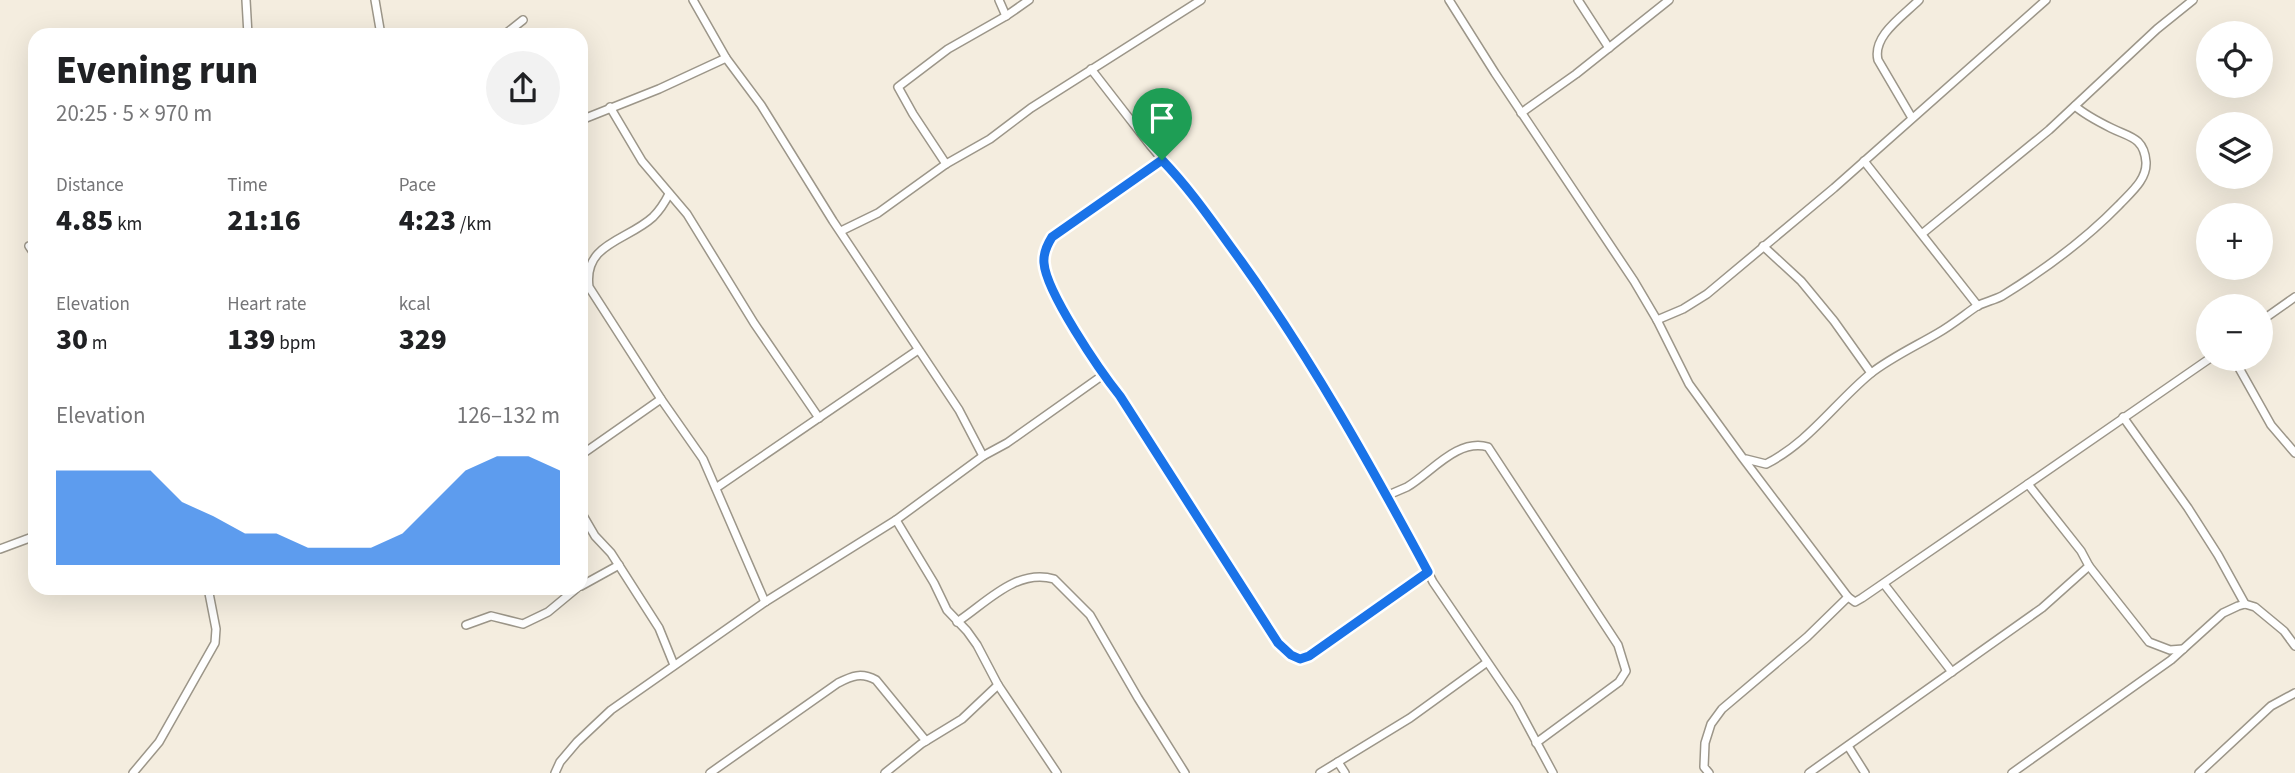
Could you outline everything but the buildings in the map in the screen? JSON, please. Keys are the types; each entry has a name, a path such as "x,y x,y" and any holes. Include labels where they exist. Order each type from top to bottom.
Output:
{"street":[{"path":"246,0 248,28"},
{"path":"375,0 380,28"},
{"path":"693,0 726,58 761,105 959,410 983,456"},
{"path":"999,0 1006,16"},
{"path":"946,164 898,87 948,49 1029,0"},
{"path":"841,232 878,213 946,164 990,139 1031,108 1201,0"},
{"path":"1449,0 1628,272 1657,320 1689,384 1848,597 1855,602 2196,368"},
{"path":"1578,0 1609,48"},
{"path":"1521,113 1669,0"},
{"path":"1912,118 1878,60 1876,50 1880,41 1919,0"},
{"path":"1657,320 1683,309 1707,294 2046,0"},
{"path":"1923,233 2049,130 2157,29 2193,0"},
{"path":"512,28 523,20"},
{"path":"588,117 659,89 726,58"},
{"path":"1091,69 1204,209 1278,313 1317,374 1428,572 1486,663 1516,704 1553,773"},
{"path":"1742,457 1760,464 1777,459 1805,437 1871,373 2052,263 2107,217 2137,186 2146,163 2142,147 2134,137 2082,113 2075,106"},
{"path":"610,107 642,162 687,214 754,323 818,418"},
{"path":"1162,160 1052,237 1046,246 1043,260 1046,278 1103,375 1120,396 1278,643 1291,655 1300,659 1309,656 1428,572"},
{"path":"1864,160 1978,306"},
{"path":"588,271 597,253 653,217 669,194"},
{"path":"1763,246 1801,281 1871,373"},
{"path":"588,281 601,308 703,458 765,602"},
{"path":"2273,313 2295,297"},
{"path":"716,488 918,350"},
{"path":"2241,371 2270,425 2295,453"},
{"path":"555,773 577,741 611,710 765,602 852,545 896,520 983,456 1007,443 1103,375"},
{"path":"588,450 661,399"},
{"path":"2123,417 2153,463 2188,508 2245,604"},
{"path":"1386,496 1407,487 1454,453 1473,445 1488,447 1618,645 1626,671 1619,682 1536,743"},
{"path":"2028,484 2148,642 2170,650 2184,649"},
{"path":"896,520 934,583 947,611 977,645 998,685 1057,773"},
{"path":"588,523 611,553 659,628 674,665"},
{"path":"0,550 28,539"},
{"path":"588,582 619,565"},
{"path":"1810,773 2042,608 2089,566"},
{"path":"957,622 1012,584 1032,578 1054,579 1090,615 1185,773"},
{"path":"1884,584 1952,672"},
{"path":"133,773 159,742 215,643 216,629 209,595"},
{"path":"466,625 491,616 523,624 548,612 569,595"},
{"path":"1709,773 1704,767 1705,743 1711,724 1722,709 1807,637 1848,597"},
{"path":"2012,773 2171,660 2223,613 2245,604 2255,607 2268,616 2295,646"},
{"path":"2170,650 2171,660"},
{"path":"1320,773 1410,718 1486,663"},
{"path":"710,773 838,682 855,675 867,675 876,680 926,741"},
{"path":"885,773 926,741 962,719 998,685"},
{"path":"2199,773 2271,706 2295,693"},
{"path":"1848,746 1865,773"},
{"path":"1338,762 1345,773"}],"route":[{"path":"1162,160 1204,209 1306,355 1428,572 1309,656 1300,659 1278,643 1120,396 1103,375 1046,278 1043,260 1046,246 1052,237 1162,160"}]}
